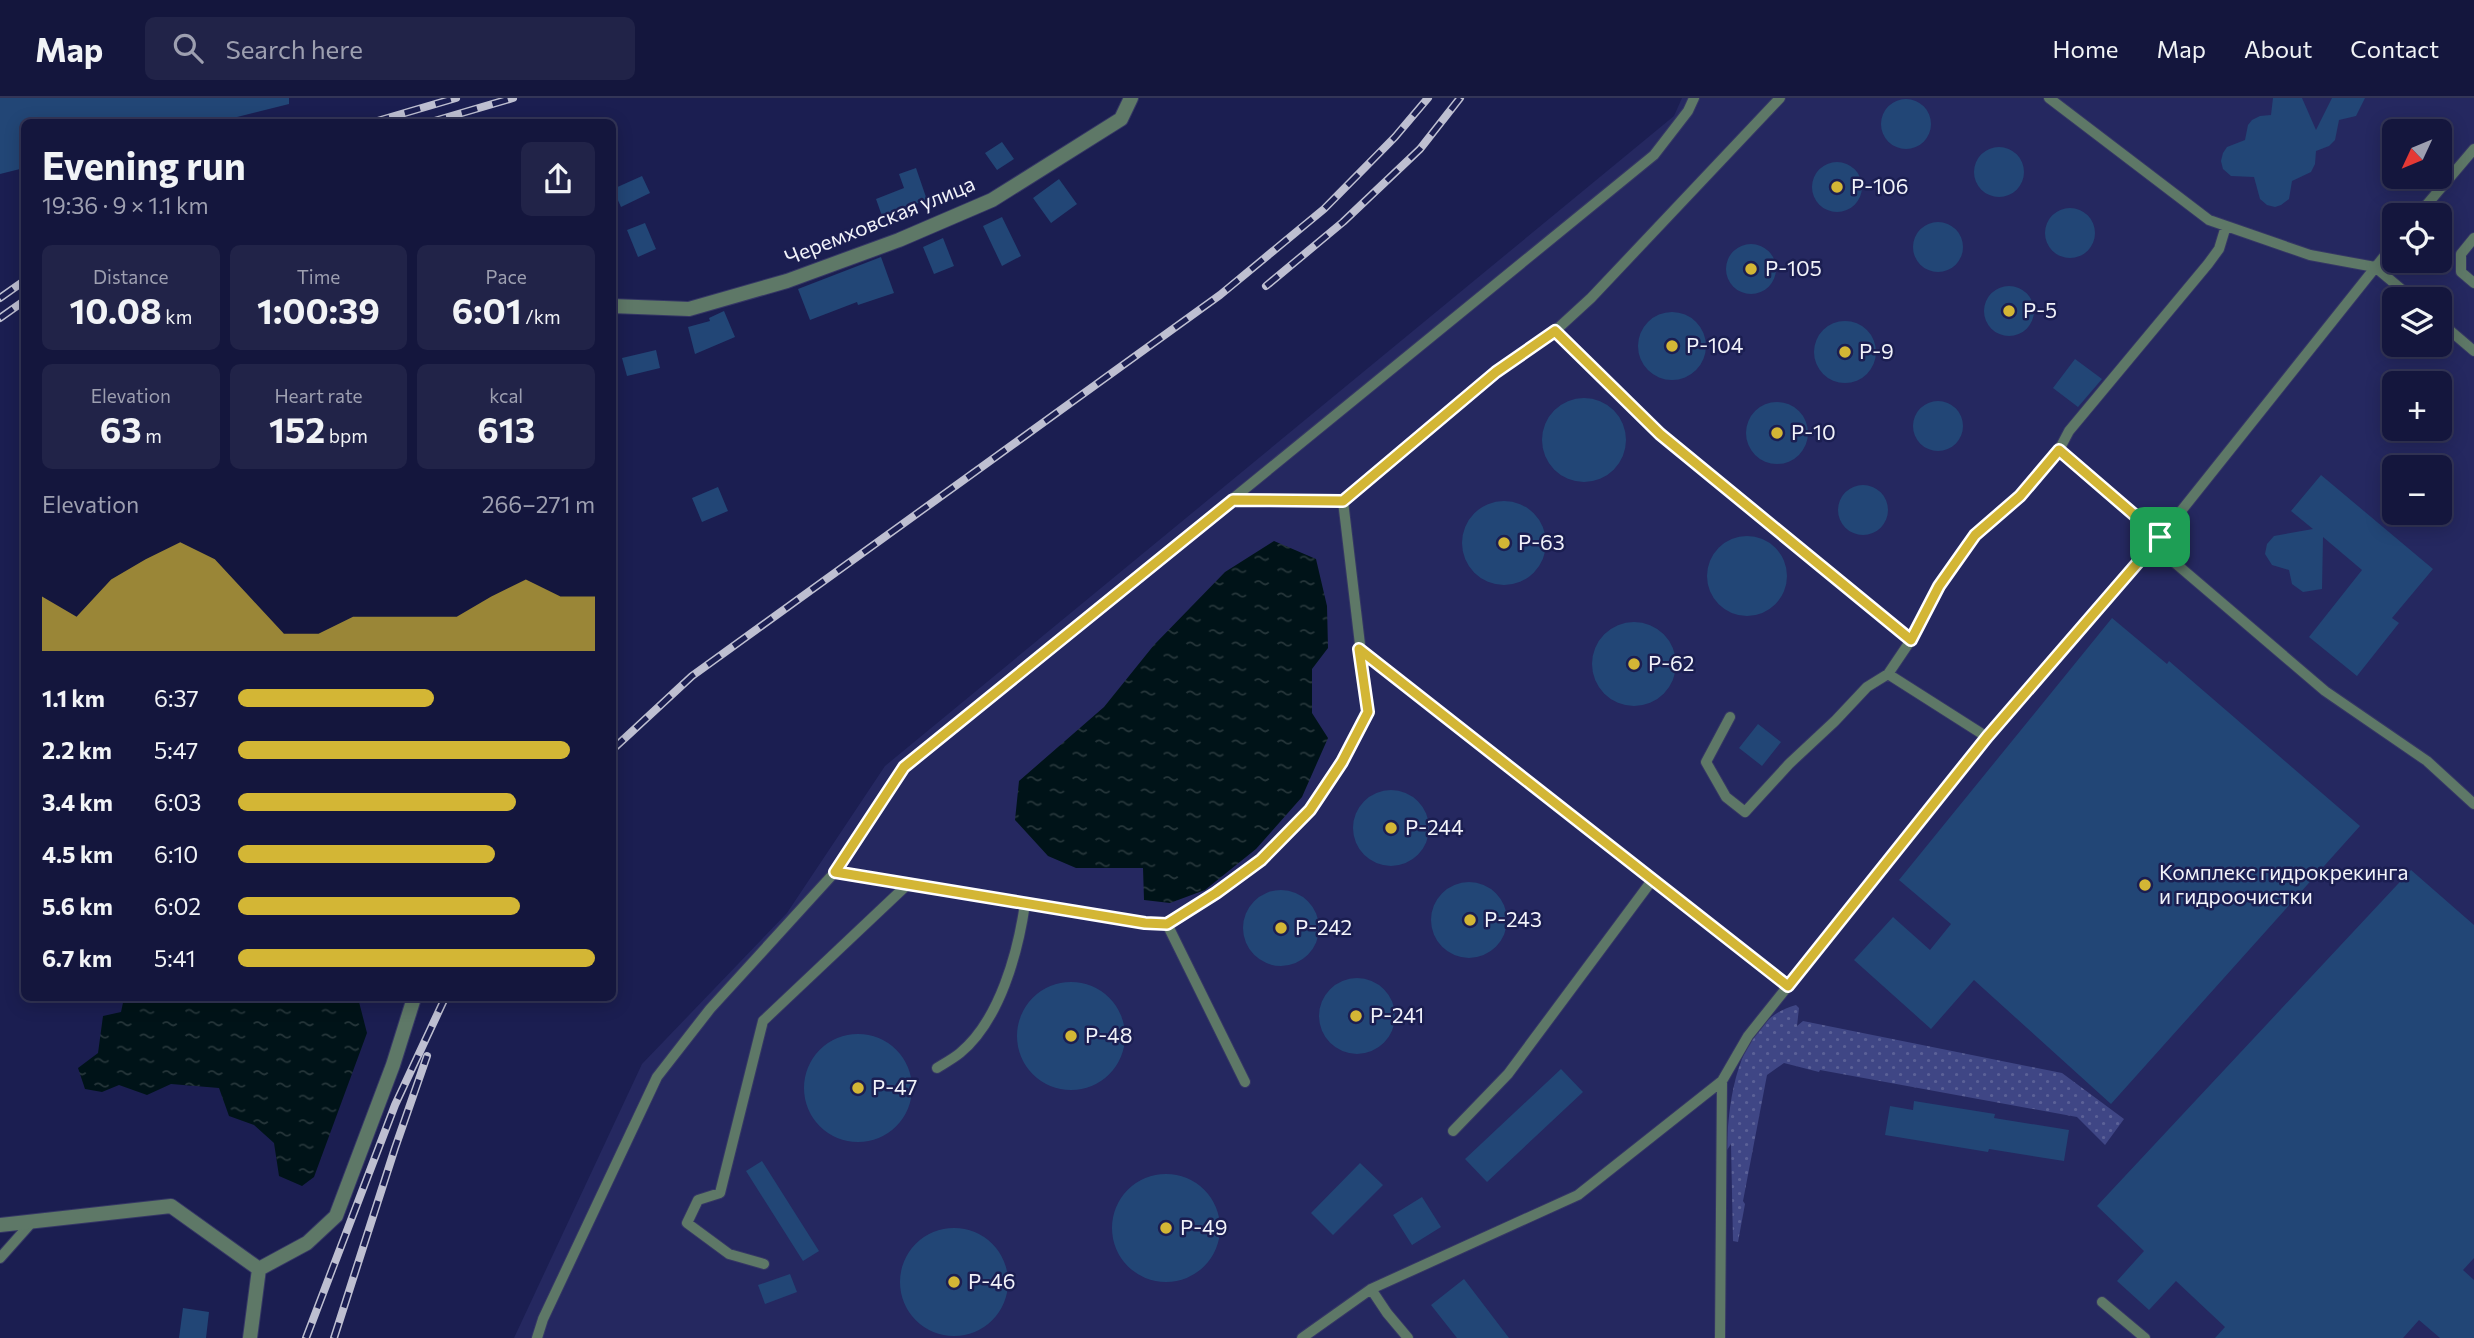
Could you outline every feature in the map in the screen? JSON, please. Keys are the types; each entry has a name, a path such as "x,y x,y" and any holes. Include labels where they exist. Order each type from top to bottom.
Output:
{"street":[{"name":"Черемховская улица","path":"616,306 688,309 787,281 899,240 992,200 1121,119 1130,98"},
{"path":"259,1269 307,1243 336,1216 393,1065 413,1001"},
{"path":"0,1225 171,1206 259,1269"},
{"path":"250,1338 259,1269"}],"lane":[{"path":"537,1338 543,1319 657,1077 710,1009 835,872 904,767 1654,155 1688,111 1694,98"},
{"path":"1233,500 1343,501 1496,372 1555,331 1591,298 1780,98"},
{"path":"2049,98 2209,220 2311,255 2375,267 2399,287"},
{"path":"2428,203 2474,149"},
{"path":"1730,717 1706,762 1726,797 1745,812 1788,764 1867,687 1888,674 1911,640 1939,586 1975,535 2020,496 2059,450 2069,431 2214,257 2226,226"},
{"path":"2474,238 2461,254 2461,272 2474,283"},
{"path":"1303,1338 1371,1289 1578,1195 1722,1081 1748,1035 1987,737 2157,541 2382,259"},
{"path":"1555,331 1660,434 1911,640"},
{"path":"2452,332 2474,351"},
{"path":"2059,450 2325,691 2427,761 2474,804"},
{"path":"835,872 1145,923 1167,924 1216,893 1261,860 1310,810 1342,762 1368,712 1343,501"},
{"path":"1359,649 1788,986"},
{"path":"1888,674 1987,737"},
{"path":"1453,1131 1508,1074 1653,879"},
{"path":"764,1264 730,1254 687,1223 698,1200 720,1193 763,1021 908,884"},
{"path":"937,1068 961,1052 987,1021 1019,944 1025,904"},
{"path":"1167,924 1245,1082"},
{"path":"1720,1338 1722,1081"},
{"path":"0,1258 32,1222"},
{"path":"1371,1289 1408,1338"},
{"path":"2102,1302 2145,1338"}],"shaded area":[{"path":"1682,98 2474,98 2474,1338 514,1338 642,1064 787,913 885,766 1674,116"},
{"path":"1796,1005 1799,1008 1797,1026 1803,1021 2062,1073 2124,1119 2105,1145 2077,1117 1820,1070 1819,1072 1784,1063 1767,1075 1738,1242 1733,1241 1731,1144 1727,1150 1734,1086 1749,1044 1761,1027 1776,1013"}],"water":[{"path":"1274,541 1316,559 1327,606 1328,648 1312,669 1312,713 1328,738 1302,797 1256,849 1205,890 1170,903 1144,900 1143,868 1076,868 1048,856 1015,820 1019,781 1104,707 1154,645 1225,572"},
{"path":"123,1001 359,1001 367,1033 314,1177 302,1186 279,1176 274,1143 254,1125 229,1116 219,1088 171,1084 147,1095 119,1085 102,1092 85,1089 78,1068 98,1053 103,1016 121,1012"}],"building":[{"path":"0,98 289,98 289,104 229,119 21,119 21,169 0,174"},
{"path":"2273,98 2302,98 2316,130 2332,98 2365,98 2356,116 2339,120 2335,140 2329,146 2316,151 2311,172 2292,181 2289,199 2275,207 2260,199 2254,177 2231,176 2223,169 2221,161 2227,147 2245,140 2248,125 2252,120 2271,115"},
{"path":"1906,99 1924,106 1931,124 1924,142 1906,149 1888,142 1881,124 1888,106"},
{"path":"1002,142 1014,159 997,170 985,153"},
{"path":"1999,147 2017,154 2024,172 2017,190 1999,197 1981,190 1974,172 1981,154"},
{"name":"Р-106","path":"1837,162 1855,169 1862,187 1855,205 1837,212 1819,205 1812,187 1819,169"},
{"path":"916,168 927,200 882,216 876,199 904,188 899,174"},
{"path":"642,176 650,193 621,207 616,188"},
{"path":"1059,179 1077,204 1051,223 1033,198"},
{"path":"2070,208 2088,215 2095,233 2088,251 2070,258 2052,251 2045,233 2052,215"},
{"path":"1002,217 1021,256 1002,266 983,226"},
{"path":"1938,222 1956,229 1963,247 1956,265 1938,272 1920,265 1913,247 1920,229"},
{"path":"645,223 656,249 638,257 627,230"},
{"path":"943,238 954,266 934,274 923,247"},
{"name":"Р-105","path":"1751,244 1769,251 1776,269 1769,287 1751,294 1733,287 1726,269 1733,251"},
{"path":"881,257 894,293 858,305 857,302 810,320 798,289"},
{"name":"Р-5","path":"2009,286 2027,293 2034,311 2027,329 2009,336 1991,329 1984,311 1991,293"},
{"path":"724,311 735,337 695,354 688,327 710,321 709,318"},
{"name":"Р-104","path":"1672,312 1685,314 1696,322 1704,333 1704,359 1696,370 1685,378 1672,380 1659,378 1648,370 1640,359 1638,346 1640,333 1648,322 1659,314"},
{"name":"Р-9","path":"1845,321 1857,323 1867,330 1874,340 1874,364 1867,374 1857,381 1845,383 1833,381 1823,374 1816,364 1814,352 1816,340 1823,330 1833,323"},
{"path":"656,350 660,368 627,376 622,358"},
{"path":"2075,359 2102,379 2078,407 2053,388"},
{"path":"1584,398 1600,401 1614,410 1623,424 1626,440 1623,456 1614,470 1600,479 1584,482 1568,479 1554,470 1545,456 1542,440 1545,424 1554,410 1568,401"},
{"path":"1938,401 1956,408 1963,426 1956,444 1938,451 1920,444 1913,426 1920,408"},
{"name":"Р-10","path":"1777,402 1789,404 1799,411 1806,421 1806,445 1799,455 1789,462 1777,464 1765,462 1755,455 1748,445 1746,433 1748,421 1755,411 1765,404"},
{"path":"2321,475 2433,569 2392,618 2399,623 2357,676 2309,637 2362,570 2323,537 2322,589 2303,592 2292,584 2289,570 2272,565 2265,554 2267,544 2274,536 2313,529 2291,511"},
{"path":"1863,485 1881,492 1888,510 1881,528 1863,535 1845,528 1838,510 1845,492"},
{"path":"718,487 728,511 702,522 692,498"},
{"name":"Р-63","path":"1504,501 1520,504 1534,513 1543,527 1546,543 1543,559 1534,573 1520,582 1504,585 1488,582 1474,573 1465,559 1462,543 1465,527 1474,513 1488,504"},
{"path":"1747,536 1769,543 1775,548 1786,568 1787,576 1780,598 1775,604 1755,615 1747,616 1725,609 1719,604 1708,584 1707,576 1714,554 1719,548 1739,537"},
{"name":"Комплекс гидрокрекинга и гидроочистки","path":"2112,618 2167,664 2169,661 2360,826 2111,1104 1974,980 1931,1029 1854,960 1893,917 1930,950 1951,924 1899,880"},
{"name":"Р-62","path":"1634,622 1650,625 1664,634 1673,648 1676,664 1673,680 1664,694 1650,703 1634,706 1618,703 1604,694 1595,680 1592,664 1595,648 1604,634 1618,625"},
{"path":"1758,724 1781,742 1762,766 1739,748"},
{"name":"Р-244","path":"1384,790 1398,790 1412,796 1423,807 1429,828 1426,843 1418,855 1398,866 1384,866 1370,860 1359,849 1353,835 1353,821 1359,807 1370,796"},
{"path":"2411,870 2474,925 2474,1258 2463,1270 2474,1280 2474,1338 2440,1338 2419,1320 2403,1338 2215,1338 2225,1327 2176,1281 2149,1310 2117,1281 2144,1251 2097,1206"},
{"name":"Р-243","path":"1462,882 1476,882 1490,888 1501,899 1507,920 1504,935 1496,947 1476,958 1462,958 1448,952 1437,941 1431,927 1431,913 1437,899 1448,888"},
{"name":"Р-242","path":"1274,890 1288,890 1302,896 1313,907 1319,928 1316,943 1308,955 1288,966 1274,966 1260,960 1249,949 1243,935 1243,921 1249,907 1260,896"},
{"name":"Р-241","path":"1350,978 1364,978 1378,984 1389,995 1395,1016 1392,1031 1384,1043 1364,1054 1350,1054 1336,1048 1325,1037 1319,1023 1319,1009 1325,995 1336,984"},
{"name":"Р-48","path":"1071,982 1092,986 1109,998 1121,1015 1125,1036 1121,1057 1109,1074 1092,1086 1071,1090 1050,1086 1033,1074 1021,1057 1017,1036 1021,1015 1033,998 1050,986"},
{"name":"Р-47","path":"858,1034 879,1038 896,1050 908,1067 912,1088 908,1109 896,1126 879,1138 858,1142 837,1138 820,1126 808,1109 804,1088 808,1067 820,1050 837,1038"},
{"path":"1561,1069 1583,1092 1487,1182 1465,1159"},
{"path":"1914,1101 1995,1114 1994,1118 2069,1130 2064,1161 1885,1135 1890,1106 1913,1110"},
{"path":"762,1161 819,1251 803,1261 746,1171"},
{"path":"1360,1163 1383,1185 1333,1235 1311,1213"},
{"name":"Р-49","path":"1166,1174 1187,1178 1204,1190 1216,1207 1220,1228 1216,1249 1204,1266 1187,1278 1166,1282 1145,1278 1128,1266 1116,1249 1112,1228 1116,1207 1128,1190 1145,1178"},
{"path":"1422,1197 1441,1227 1412,1245 1393,1215"},
{"name":"Р-46","path":"954,1228 975,1232 992,1244 1004,1261 1008,1282 1004,1303 992,1320 975,1332 954,1336 933,1332 916,1320 904,1303 900,1282 904,1261 916,1244 933,1232"},
{"path":"790,1274 797,1292 765,1304 758,1285"},
{"path":"1464,1279 1509,1338 1457,1338 1431,1305"},
{"path":"183,1308 209,1312 206,1338 179,1338"}],"railway":[{"path":"384,119 456,98"},
{"path":"441,119 513,98"},
{"path":"616,746 692,676 1220,295 1324,209 1395,137 1428,98"},
{"path":"1266,286 1343,222 1420,149 1460,98"},
{"path":"0,298 21,283"},
{"path":"0,318 21,303"},
{"path":"306,1338 395,1105 444,1001"},
{"path":"334,1338 427,1056"}],"place":[{"name":"Р-106","path":"1837,187"},
{"name":"Р-105","path":"1751,269"},
{"name":"Р-5","path":"2009,311"},
{"name":"Р-104","path":"1672,346"},
{"name":"Р-9","path":"1845,352"},
{"name":"Р-10","path":"1777,433"},
{"name":"Р-63","path":"1504,543"},
{"name":"Р-62","path":"1634,664"},
{"name":"Р-244","path":"1391,828"},
{"name":"Комплекс гидрокрекинга и гидроочистки","path":"2145,885"},
{"name":"Р-243","path":"1470,920"},
{"name":"Р-242","path":"1281,928"},
{"name":"Р-241","path":"1356,1016"},
{"name":"Р-48","path":"1071,1036"},
{"name":"Р-47","path":"858,1088"},
{"name":"Р-49","path":"1166,1228"},
{"name":"Р-46","path":"954,1282"}],"route":[{"path":"1555,331 1660,434 1911,640 1939,586 1975,535 2020,496 2059,450 2160,537 1987,737 1788,986 1359,649 1368,712 1342,762 1310,810 1261,860 1167,924 1145,923 835,872 904,767 1233,500 1343,501 1496,372 1555,331"}]}
